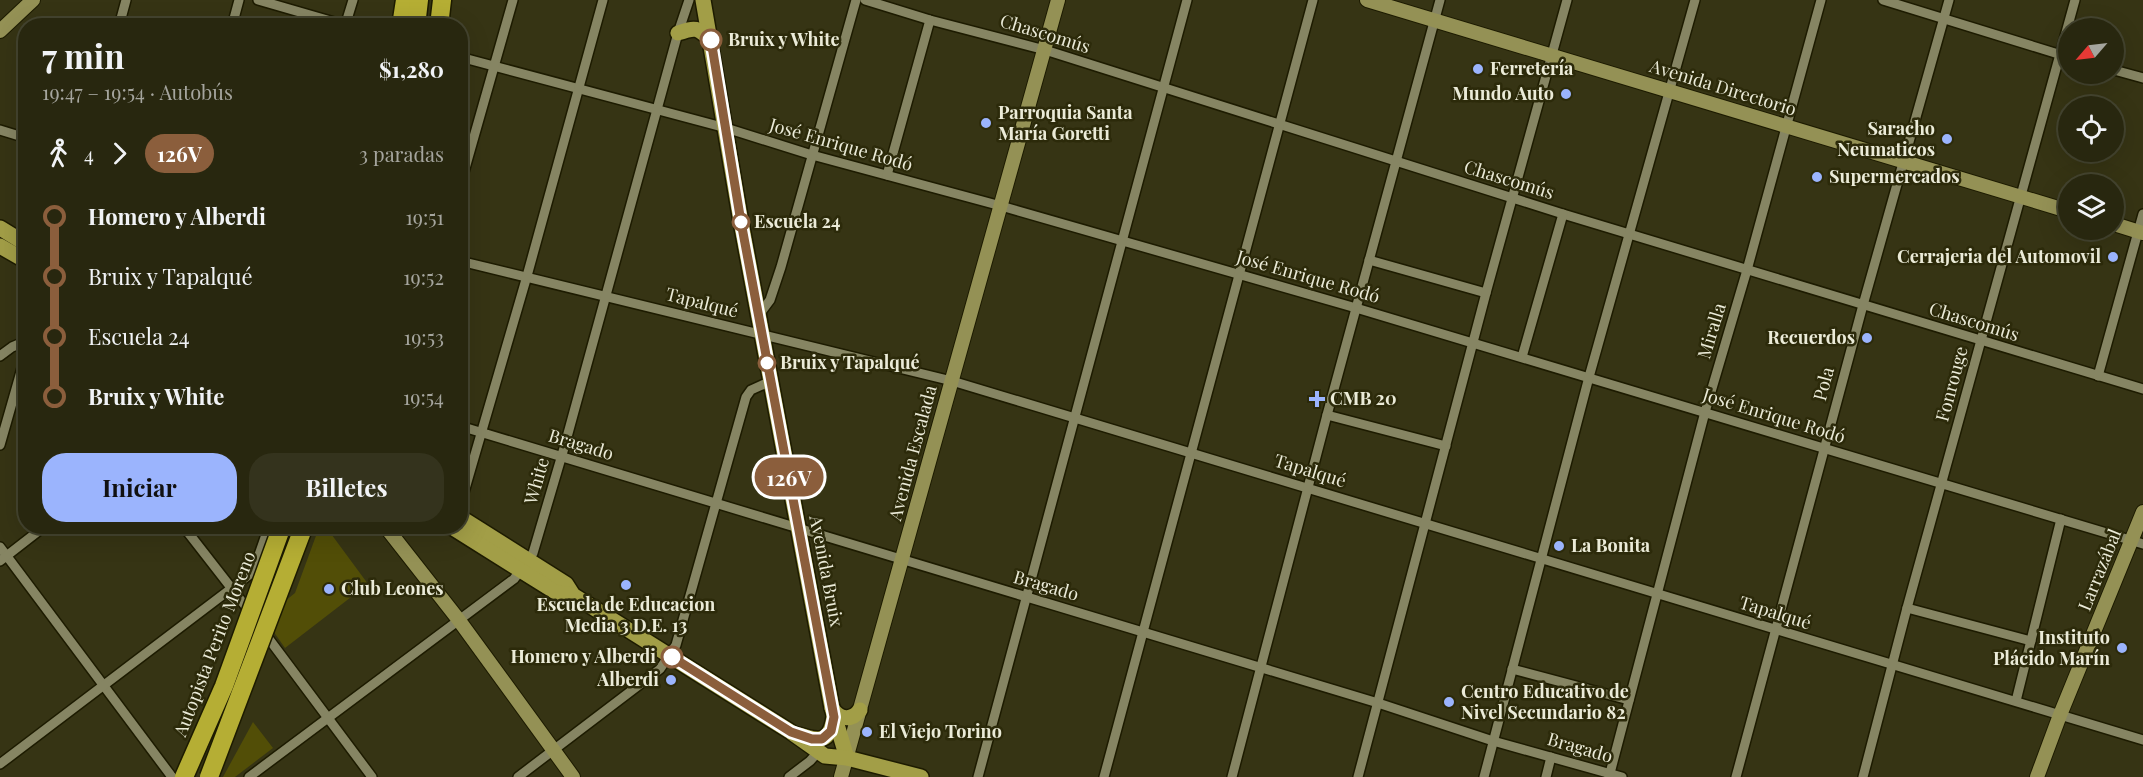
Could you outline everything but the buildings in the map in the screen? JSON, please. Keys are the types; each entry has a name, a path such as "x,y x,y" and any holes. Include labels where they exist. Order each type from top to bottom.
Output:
{"highway":[{"path":"402,18 405,0"},
{"path":"417,18 419,0"},
{"path":"440,18 442,0"},
{"name":"Autopista Perito Moreno","path":"184,777 224,686 279,534"},
{"path":"209,777 301,534"}],"main road":[{"name":"Avenida Bruix","path":"704,0 758,316 833,712 847,758"},
{"path":"678,33 698,29 711,40"},
{"path":"0,228 18,239"},
{"path":"0,246 18,256"},
{"path":"468,523 524,565 557,594 573,595 791,732 818,752 834,758 847,758 921,777"},
{"path":"465,534 524,565"},
{"path":"791,732 812,739 822,739 831,731 833,712 846,718 857,715 861,710"}],"street":[{"path":"0,30 33,0"},
{"path":"121,18 126,0"},
{"path":"234,18 239,0"},
{"path":"258,0 321,18"},
{"path":"348,18 352,0"},
{"path":"468,158 513,0"},
{"path":"468,479 603,0"},
{"name":"White","path":"249,777 514,579 533,553 562,457 689,0"},
{"path":"758,316 770,300 856,0"},
{"name":"Chascomús","path":"866,0 930,20 1045,50 1162,89 1563,214 1863,304 1980,342 2143,389"},
{"name":"Avenida Escalada","path":"841,777 1058,0"},
{"path":"978,777 1186,0"},
{"path":"1104,777 1313,0"},
{"name":"Avenida Directorio","path":"1367,0 2058,208"},
{"path":"1232,777 1307,488 1440,0"},
{"path":"1358,777 1486,293 1567,0"},
{"path":"1484,777 1589,377 1695,0"},
{"name":"Miralla","path":"1610,775 1705,412 1747,270 1821,0"},
{"path":"1883,0 2058,53"},
{"name":"Pola","path":"1736,777 1863,304 1949,0"},
{"name":"Fonrouge","path":"2071,18 2075,0"},
{"path":"887,175 930,20"},
{"name":"José Enrique Rodó","path":"468,59 726,128 812,155 1239,274 2137,542"},
{"path":"2124,73 2143,78"},
{"name":"Fonrouge","path":"1863,777 2020,196 2058,74"},
{"path":"0,130 18,136"},
{"path":"1522,357 1563,214"},
{"path":"2098,376 2141,232 2143,214"},
{"path":"2124,227 2141,232"},
{"path":"1369,260 1486,293"},
{"name":"Tapalqué","path":"468,263 952,381 2143,740"},
{"path":"0,356 18,344"},
{"path":"518,777 660,669 670,656 676,645 746,397 751,390 771,381"},
{"path":"0,446 18,382"},
{"path":"1327,415 1446,446"},
{"name":"Bragado","path":"468,428 1378,703 1493,741 1622,777"},
{"name":"Larrazábal","path":"2037,777 2060,715 2137,542 2143,512"},
{"path":"2016,701 2061,519"},
{"path":"3,558 34,534"},
{"path":"189,534 372,777"},
{"path":"0,764 253,572 266,534"},
{"path":"391,534 458,620 573,777"},
{"path":"0,547 3,558 172,777"},
{"path":"1907,608 2031,641"},
{"path":"1512,669 1629,700"},
{"path":"789,777 818,752"},
{"path":"1546,777 1551,757"}],"shaded area":[{"name":"Club Leones","path":"317,534 331,534 368,584 285,648 264,618 295,593"},
{"path":"253,722 273,748 235,777 223,777"}],"bus line":[{"name":"126V","path":"672,657 791,732 816,740 822,739 831,731 834,717 741,222 711,40"}],"place":[{"name":"Bruix y White","path":"711,40"},
{"name":"Ferretería","path":"1478,69"},
{"name":"Mundo Auto","path":"1566,94"},
{"name":"Parroquia Santa María Goretti","path":"986,123"},
{"name":"Saracho Neumaticos","path":"1947,139"},
{"name":"Supermercados","path":"1817,177"},
{"name":"Escuela 24","path":"741,222"},
{"name":"Cerrajeria del Automovil","path":"2113,257"},
{"name":"Recuerdos","path":"1867,338"},
{"name":"Bruix y Tapalqué","path":"767,363"},
{"name":"CMB 20","path":"1317,399"},
{"name":"La Bonita","path":"1559,546"},
{"name":"Escuela de Educacion Media 3 D.E. 13","path":"626,585"},
{"name":"Club Leones","path":"329,589"},
{"name":"Instituto Plácido Marín","path":"2122,648"},
{"name":"Homero y Alberdi","path":"672,657"},
{"name":"Alberdi","path":"671,680"},
{"name":"Centro Educativo de Nivel Secundario 82","path":"1449,702"},
{"name":"El Viejo Torino","path":"867,732"}]}
